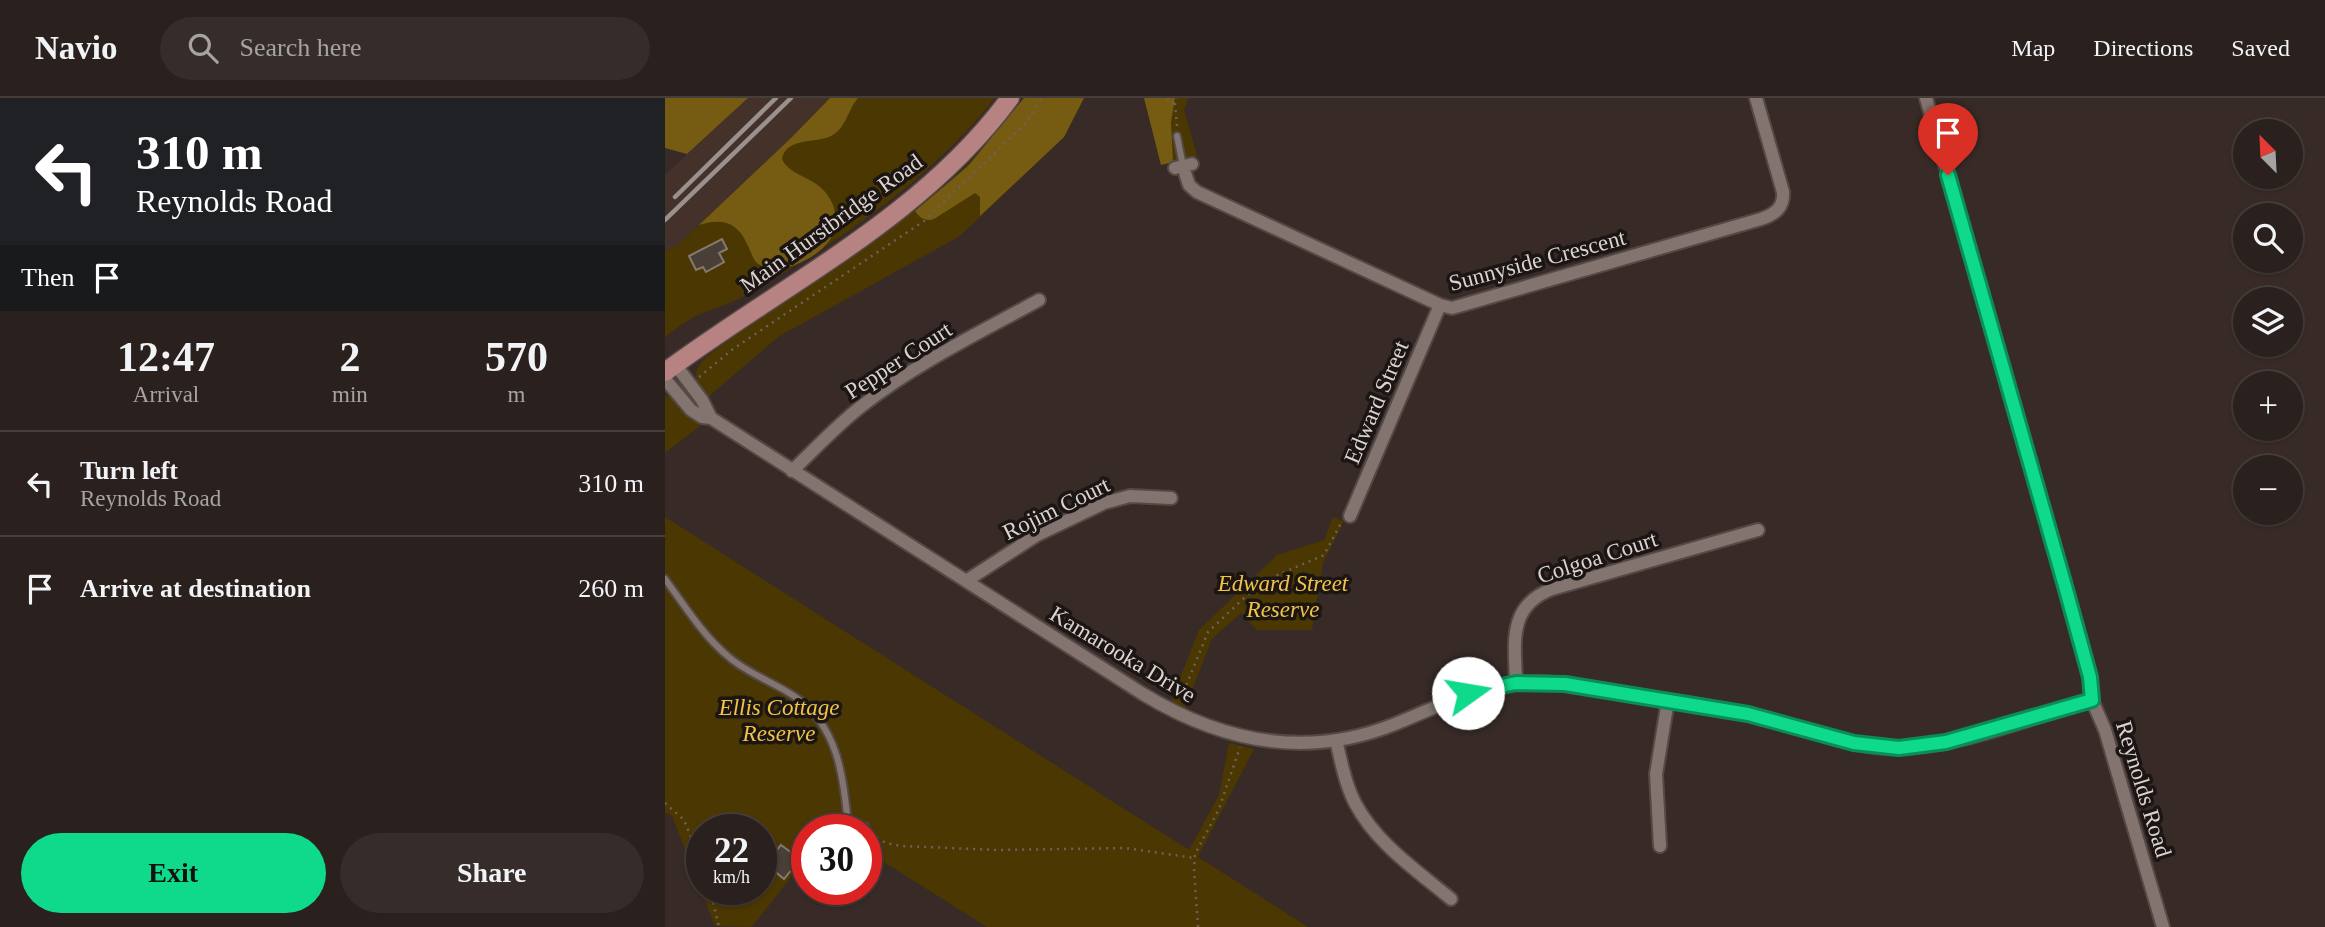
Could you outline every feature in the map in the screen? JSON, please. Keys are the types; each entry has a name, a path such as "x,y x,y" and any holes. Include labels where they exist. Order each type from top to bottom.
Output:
{"main road":[{"name":"Main Hurstbridge Road","path":"668,372 912,199 963,154 1010,98"}],"street":[{"name":"Sunnyside Crescent","path":"1183,166 1188,182 1197,192 1440,305 1452,308 1774,214 1781,205 1783,192 1756,98"},
{"name":"Reynolds Road","path":"1926,98 2065,586 2090,677 2092,700 2105,730 2163,927"},
{"name":"Pepper Court","path":"792,471 849,416 874,397 921,365 1039,300"},
{"name":"Edward Street","path":"1349,516 1440,305"},
{"name":"Kamarooka Drive","path":"668,372 702,400 711,418 792,471 1167,709 1206,727 1243,737 1291,743 1336,740 1392,726 1468,693 1516,683 1565,684 1668,700 1764,718 1854,743 1899,748 1946,742 2092,700"},
{"name":"Rojim Court","path":"966,580 1044,531 1104,503 1130,496 1171,498"},
{"name":"Colgoa Court","path":"1516,683 1517,626 1524,610 1539,596 1758,530"},
{"path":"1660,846 1656,774 1668,700"},
{"path":"1336,740 1350,792 1366,821 1398,855 1451,899"}],"lane":[{"path":"1177,136 1183,166"},
{"path":"665,579 720,649 754,674 798,699 823,726 842,772 847,814"}],"path":[{"path":"1167,98 1175,104"},
{"path":"1177,98 1177,136"},
{"path":"1181,698 1208,632 1261,582 1324,555 1349,516"},
{"path":"1198,927 1194,858 1228,787 1243,737"},
{"path":"665,803 686,825"},
{"path":"882,841 901,846 999,850 1125,848 1194,858"},
{"path":"714,905 719,927"}],"shaded area":[{"path":"665,98 748,98 687,154 665,148"},
{"path":"748,98 830,98 679,244 665,251 665,175"},
{"path":"830,98 858,98 835,134 794,144 782,159 792,170 821,188 833,205 834,228 823,248 796,265 775,269 757,263 743,236 728,223 699,225 792,137"},
{"path":"1024,98 1084,98 1064,137 980,216 980,197 975,193 934,219 925,220 919,216 915,211 968,166"},
{"path":"1144,98 1175,98 1171,122 1173,162 1161,165"}],"green space":[{"path":"830,98 995,98 942,156 882,207 817,252 750,293 696,316 665,337 665,251 679,244"},
{"path":"1024,98 1084,98 1064,137 960,236 778,337 708,397 696,379 697,370 703,360 739,332 911,214 972,161"},
{"path":"1144,98 1189,98 1184,109 1197,156 1161,165"},
{"path":"665,395 676,400 700,426 665,453"},
{"name":"Ellis Cottage Reserve","path":"665,517 1189,850 1219,795 1229,743 1254,749 1198,857 1308,927 987,927 882,861 882,814 791,814 791,877 777,895 777,814 686,814 686,852 672,816 665,813"},
{"name":"Edward Street Reserve","path":"1333,517 1344,521 1323,563 1312,630 1257,630 1241,613 1212,639 1185,708 1171,701 1199,630 1277,555 1324,540"},
{"name":"Ellis Cottage Reserve","path":"707,905 769,905 752,927 715,926"}],"building":[{"path":"722,239 727,249 719,253 724,262 706,272 703,267 696,270 689,256"},
{"path":"781,845 791,852 791,870 784,879 777,873 777,850"}],"railway":[{"path":"675,197 776,98"},
{"path":"665,220 791,98"}],"route":[{"path":"1468,693 1504,684 1565,684 1748,714 1838,740 1899,748 1923,747 1964,738 2092,700 2090,677 1948,175"}]}
